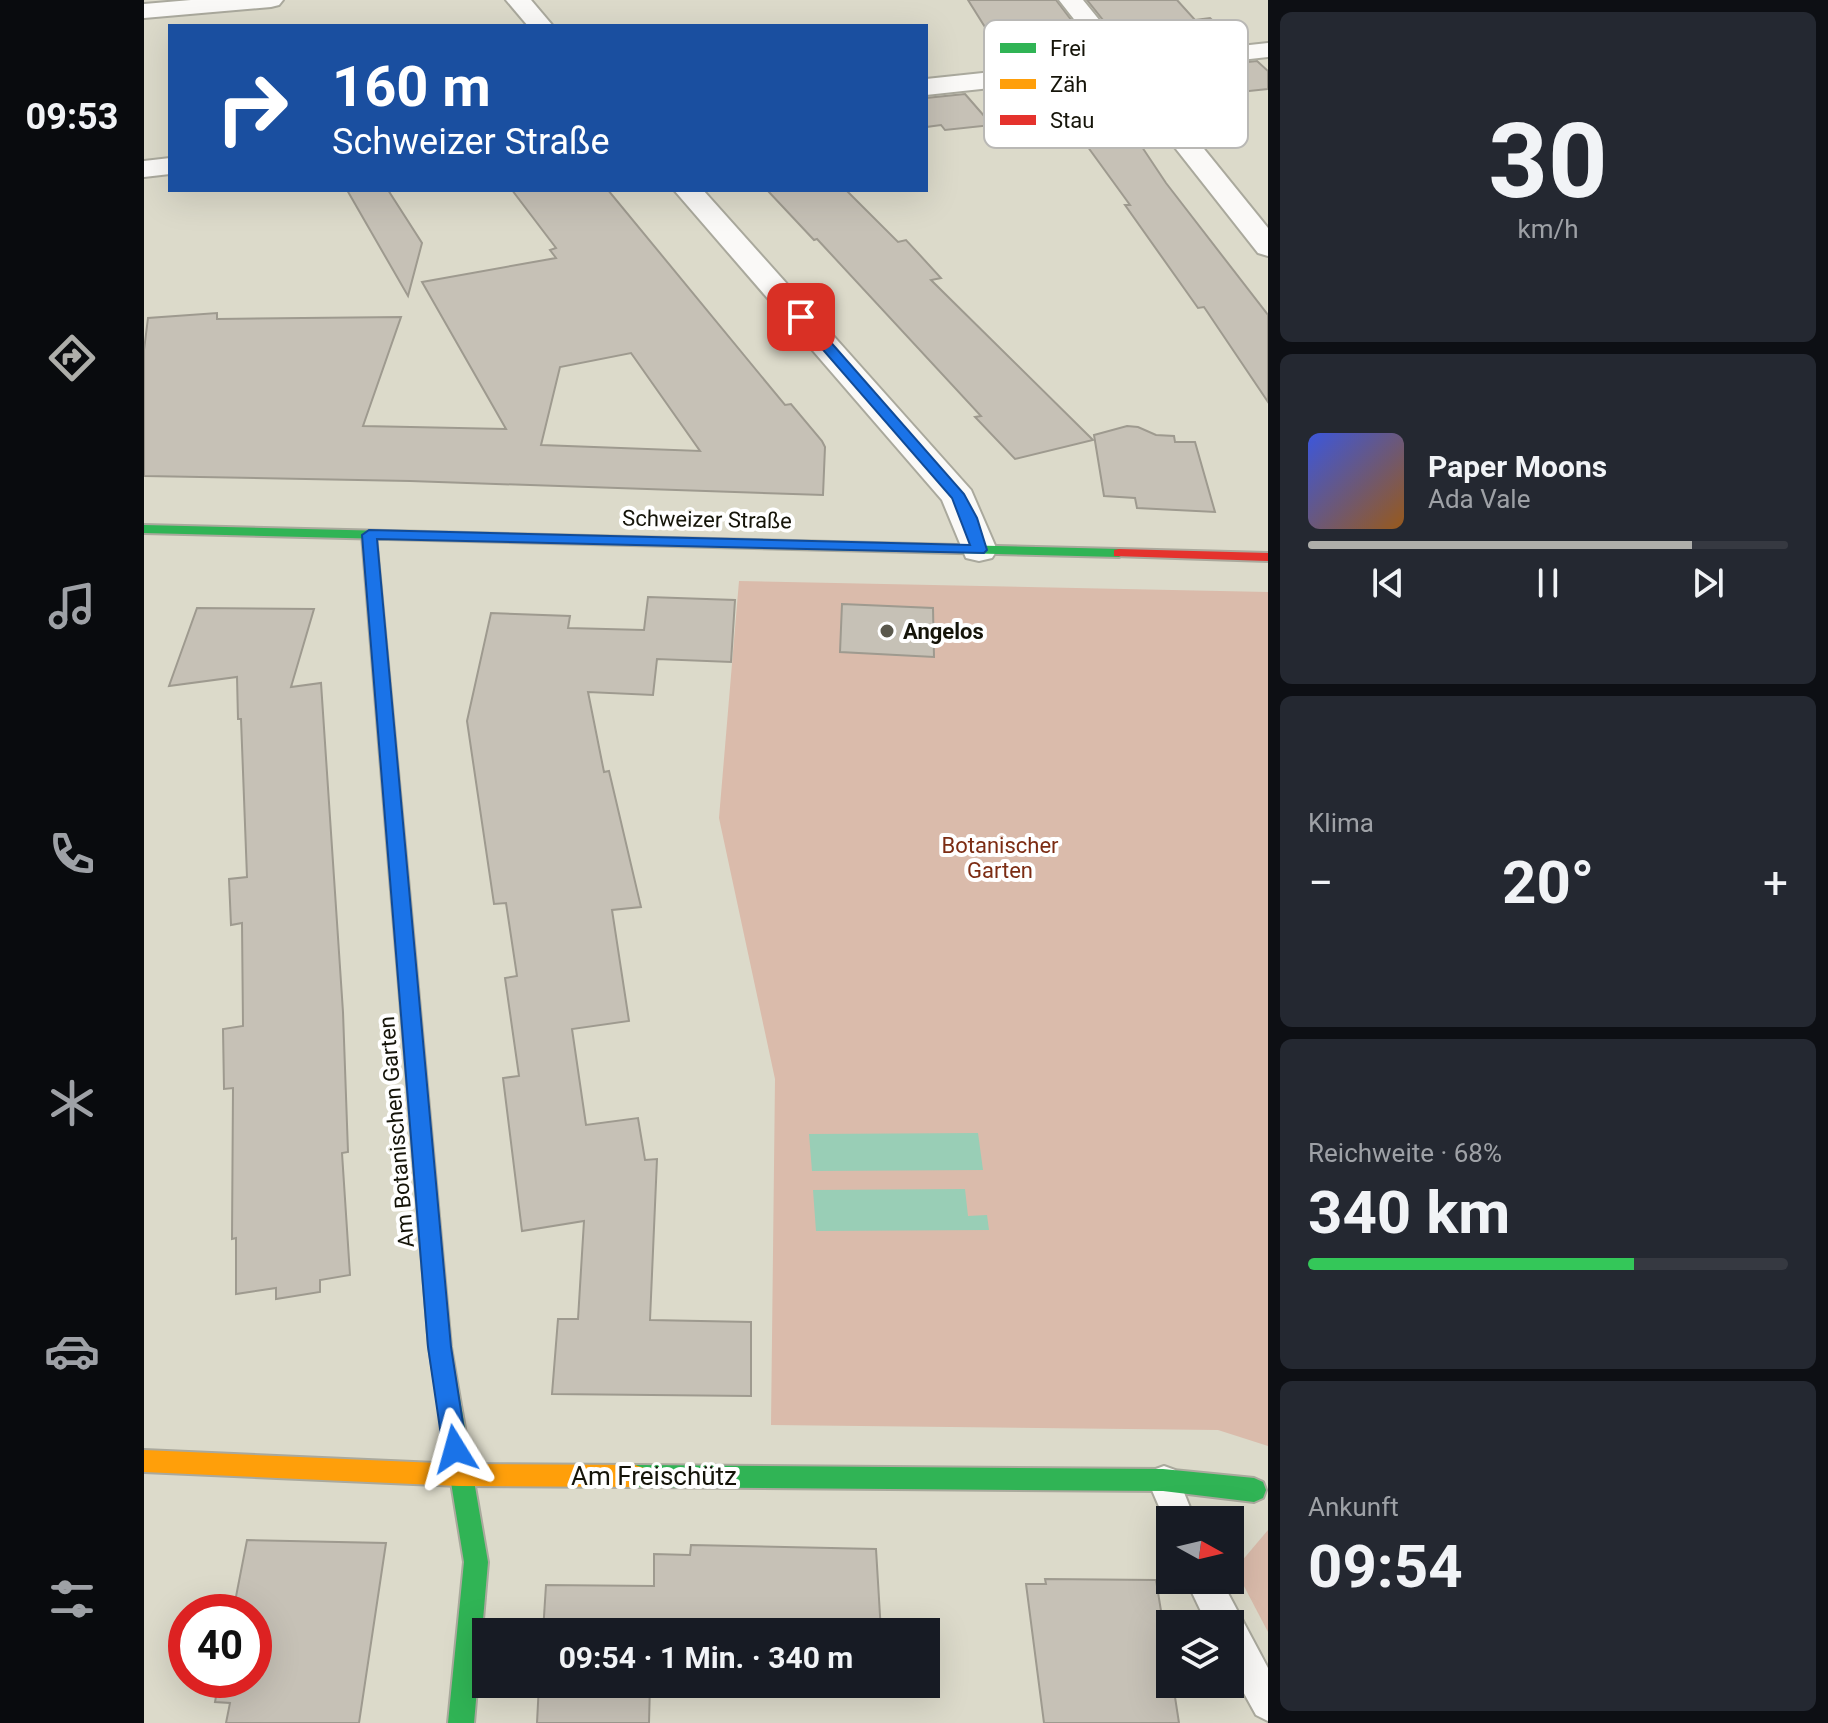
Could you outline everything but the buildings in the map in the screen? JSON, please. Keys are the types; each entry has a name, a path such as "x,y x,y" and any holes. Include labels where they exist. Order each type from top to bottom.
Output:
{"street":[{"path":"144,11 271,0"},
{"path":"518,0 539,24"},
{"path":"1071,0 1088,20"},
{"path":"1248,52 1268,50"},
{"path":"928,87 984,81"},
{"path":"1190,148 1268,247"},
{"path":"144,169 168,166"},
{"path":"690,192 959,497 970,518 979,550"},
{"name":"Schweizer Straße","path":"144,529 1268,557"},
{"name":"Am Botanischen Garten","path":"369,535 440,1347 476,1562 461,1723"},
{"name":"Am Freischütz","path":"144,1461 459,1475 1163,1480 1254,1490"}],"lane":[{"path":"1163,1480 1173,1506"},
{"path":"1244,1659 1268,1703"}],"green space":[{"name":"Botanischer Garten","path":"739,581 1268,592 1268,1446 1218,1430 771,1425 775,1079 719,818"},
{"path":"1268,1530 1268,1632 1244,1586 1244,1558"}],"shaded area":[{"path":"978,1133 983,1170 812,1171 809,1134"},
{"path":"965,1189 968,1216 987,1215 989,1230 816,1231 813,1190"}],"traffic: fast":[{"path":"144,529 1119,553"},
{"path":"399,878 440,1347 476,1562 461,1723"},
{"path":"635,1476 1163,1480 1254,1490"}],"traffic: slow":[{"path":"369,535 399,878"},
{"path":"144,1461 459,1475 635,1476"}],"traffic: jam":[{"path":"1119,553 1268,557"}],"place":[{"name":"Angelos","path":"887,631"}],"route":[{"path":"455,1449 440,1347 369,535 979,550 970,518 959,497 801,317"}]}
